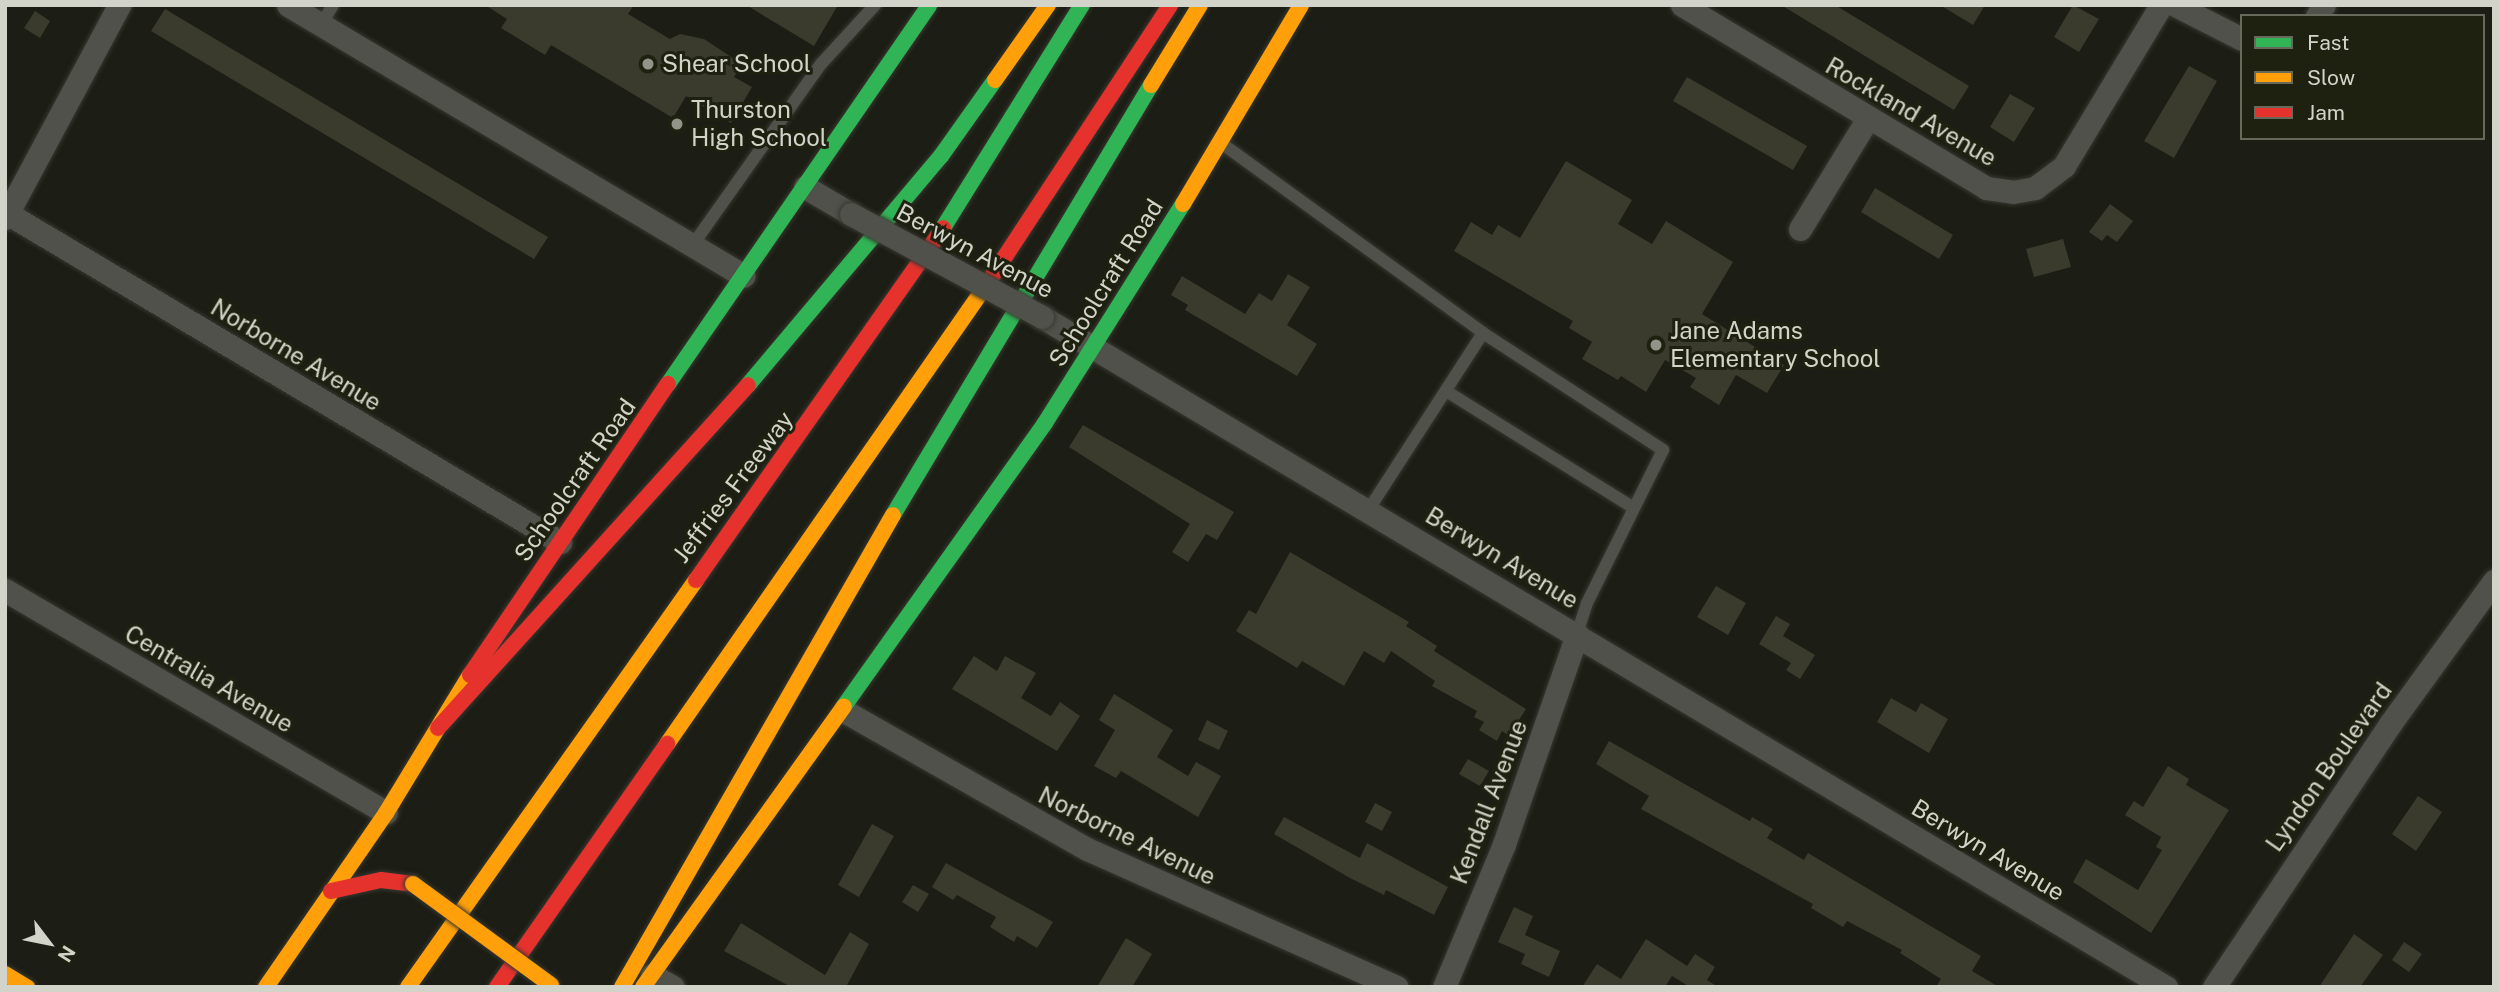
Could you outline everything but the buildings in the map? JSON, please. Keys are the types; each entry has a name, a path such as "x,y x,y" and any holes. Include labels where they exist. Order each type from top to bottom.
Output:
{"main road":[{"name":"Schoolcraft Road","path":"266,987 386,813 491,640 929,5"},
{"path":"438,727 781,349 941,156 1048,5"},
{"name":"Jeffries Freeway","path":"408,987 897,297 1031,93 1082,5"},
{"path":"497,987 954,333 1170,5"},
{"path":"622,987 754,764 927,454 1200,5"},
{"name":"Schoolcraft Road","path":"648,981 971,533 1096,345 1221,143 1301,5"},
{"path":"331,891 381,880 413,884 552,986"},
{"path":"5,974 27,987"}],"street":[{"path":"6,215 120,5"},
{"path":"288,5 744,276"},
{"name":"Rockland Avenue","path":"1682,5 1986,188 2012,192 2035,188 2064,166 2161,5"},
{"path":"2175,5 2240,38"},
{"path":"1800,229 1868,118"},
{"name":"Berwyn Avenue","path":"805,187 1096,345 2166,987"},
{"name":"Norborne Avenue","path":"6,215 560,542"},
{"name":"Lyndon Boulevard","path":"2214,987 2390,724 2494,581"},
{"name":"Centralia Avenue","path":"5,590 386,813"},
{"name":"Kendall Avenue","path":"1444,987 1504,844 1577,634"},
{"name":"Norborne Avenue","path":"844,711 1087,849 1397,987"},
{"path":"648,981 673,987"}],"lane":[{"path":"321,25 333,5"},
{"path":"692,246 821,64 875,5"},
{"path":"1221,143 1483,333 1663,450 1587,603 1577,634"},
{"path":"1369,509 1483,333"},
{"path":"1446,391 1634,508"}],"traffic: fast":[{"path":"668,384 929,5"},
{"path":"943,228 1082,5"},
{"path":"748,385 941,156 995,80"},
{"path":"893,515 1151,85"},
{"path":"844,706 1045,423 1183,204"}],"traffic: slow":[{"path":"995,80 1048,5"},
{"path":"1151,85 1200,5"},
{"path":"1183,204 1301,5"},
{"path":"667,744 989,281"},
{"path":"622,987 893,515"},
{"path":"408,987 696,580"},
{"path":"266,987 386,813 470,675"},
{"path":"643,987 844,706"},
{"path":"413,884 551,985"},
{"path":"5,974 27,987"}],"traffic: jam":[{"path":"989,281 1170,5"},
{"path":"696,580 943,228"},
{"path":"470,675 668,384"},
{"path":"438,728 748,385"},
{"path":"497,987 667,744"},
{"path":"331,891 381,880 413,884"}],"place":[{"name":"Shear School","path":"648,64"},
{"name":"Thurston High School","path":"677,124"},
{"name":"Jane Adams Elementary School","path":"1656,345"}]}
